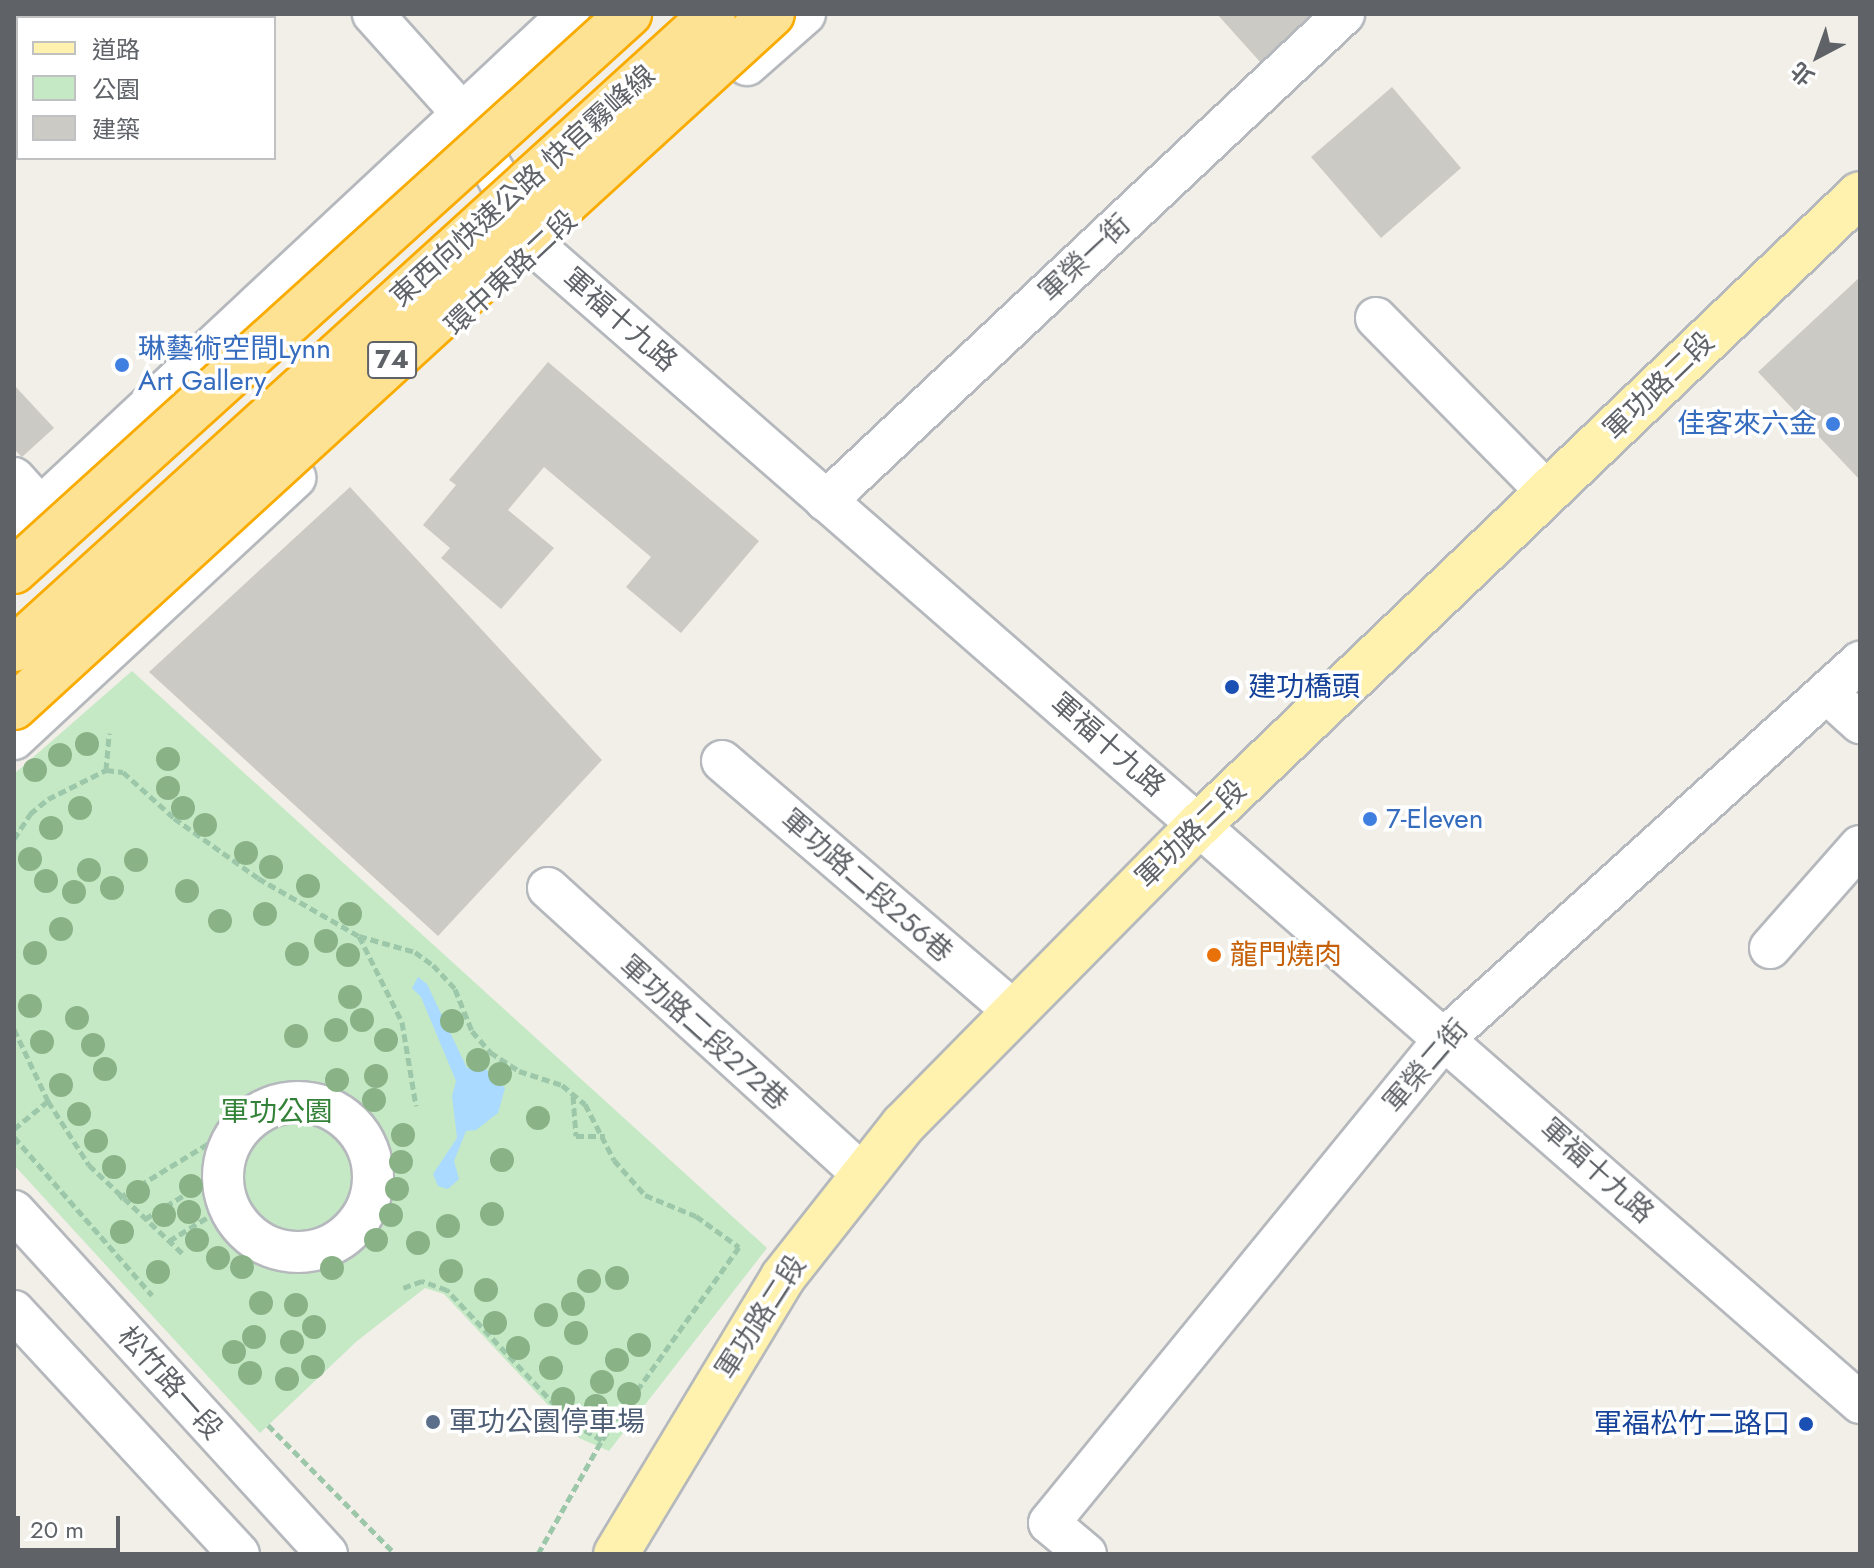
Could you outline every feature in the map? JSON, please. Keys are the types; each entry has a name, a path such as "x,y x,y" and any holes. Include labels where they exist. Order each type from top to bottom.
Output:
{"highway":[{"name":"東西向快速公路 快官霧峰線","path":"14,571 629,14"},
{"name":"東西向快速公路 快官霧峰線","path":"14,649 713,14"},
{"name":"74","path":"14,707 772,14"}],"main road":[{"name":"軍功路二段","path":"616,1554 783,1277 903,1125 1013,1010 1200,824 1860,194"}],"street":[{"path":"373,14 461,112 527,230"},
{"path":"14,478 27,520 569,14"},
{"name":"環中東路二段","path":"14,739 153,614 739,14"},
{"name":"環中東路二段","path":"14,679 527,230 805,14"},
{"name":"軍榮一街","path":"826,501 1344,14"},
{"name":"軍福十九路","path":"527,230 826,501 1446,1037 1860,1403"},
{"path":"1376,318 1548,493"},
{"name":"軍榮二街","path":"1086,1554 1049,1523 1446,1037 1860,662"},
{"path":"1827,693 1860,723"},
{"name":"軍功路二段256巷","path":"722,761 1013,1010"},
{"path":"1770,948 1860,846"},
{"name":"軍功路二段272巷","path":"548,888 863,1175"},
{"name":"松竹路一段","path":"14,1211 327,1554"},
{"path":"14,1311 239,1554"}],"path":[{"path":"106,770 109,733"},
{"path":"14,839 30,814 48,799 106,770 123,772 225,857 359,936 415,952 433,965 455,989 480,1043 501,1061 562,1085 593,1113 614,1160 645,1195 696,1216 739,1247 602,1440 538,1554"},
{"path":"359,936 402,1022 416,1106"},
{"path":"14,1029 48,1101 89,1165 119,1198 183,1254"},
{"path":"574,1097 576,1136 605,1136"},
{"path":"14,1129 48,1101"},
{"path":"14,1137 152,1295"},
{"path":"119,1198 219,1137"},
{"path":"145,1219 216,1193 169,1241"},
{"path":"403,1288 422,1281 447,1290 572,1423 602,1440"},
{"path":"268,1425 395,1554"}],"green space":[{"name":"軍功公園","path":"132,671 767,1248 609,1451 579,1438 444,1294 425,1288 357,1341 260,1433 14,1165 14,774"}],"water":[{"path":"418,977 427,984 467,1068 485,1068 505,1088 498,1113 476,1130 466,1131 454,1161 459,1179 448,1189 438,1186 433,1174 457,1138 452,1096 456,1081 421,997 412,988"}],"building":[{"path":"1217,14 1306,14 1310,19 1261,63"},
{"path":"1392,87 1461,168 1381,238 1311,157"},
{"name":"佳客來六金","path":"1860,277 1860,476 1858,478 1758,372"},
{"path":"548,362 759,541 681,633 626,587 651,557 544,467 508,510 554,548 501,609 441,558 450,548 423,525 456,485 449,480"},
{"path":"14,385 54,428 22,457 14,449"},
{"path":"350,487 602,760 438,936 149,672"}],"place":[{"name":"琳藝術空間Lynn Art Gallery","path":"122,365"},
{"name":"佳客來六金","path":"1833,424"},
{"name":"建功橋頭","path":"1232,687"},
{"name":"7-Eleven","path":"1370,819"},
{"name":"龍門燒肉","path":"1214,955"},
{"name":"軍功公園停車場","path":"433,1422"},
{"name":"軍福松竹二路口","path":"1806,1424"}]}
